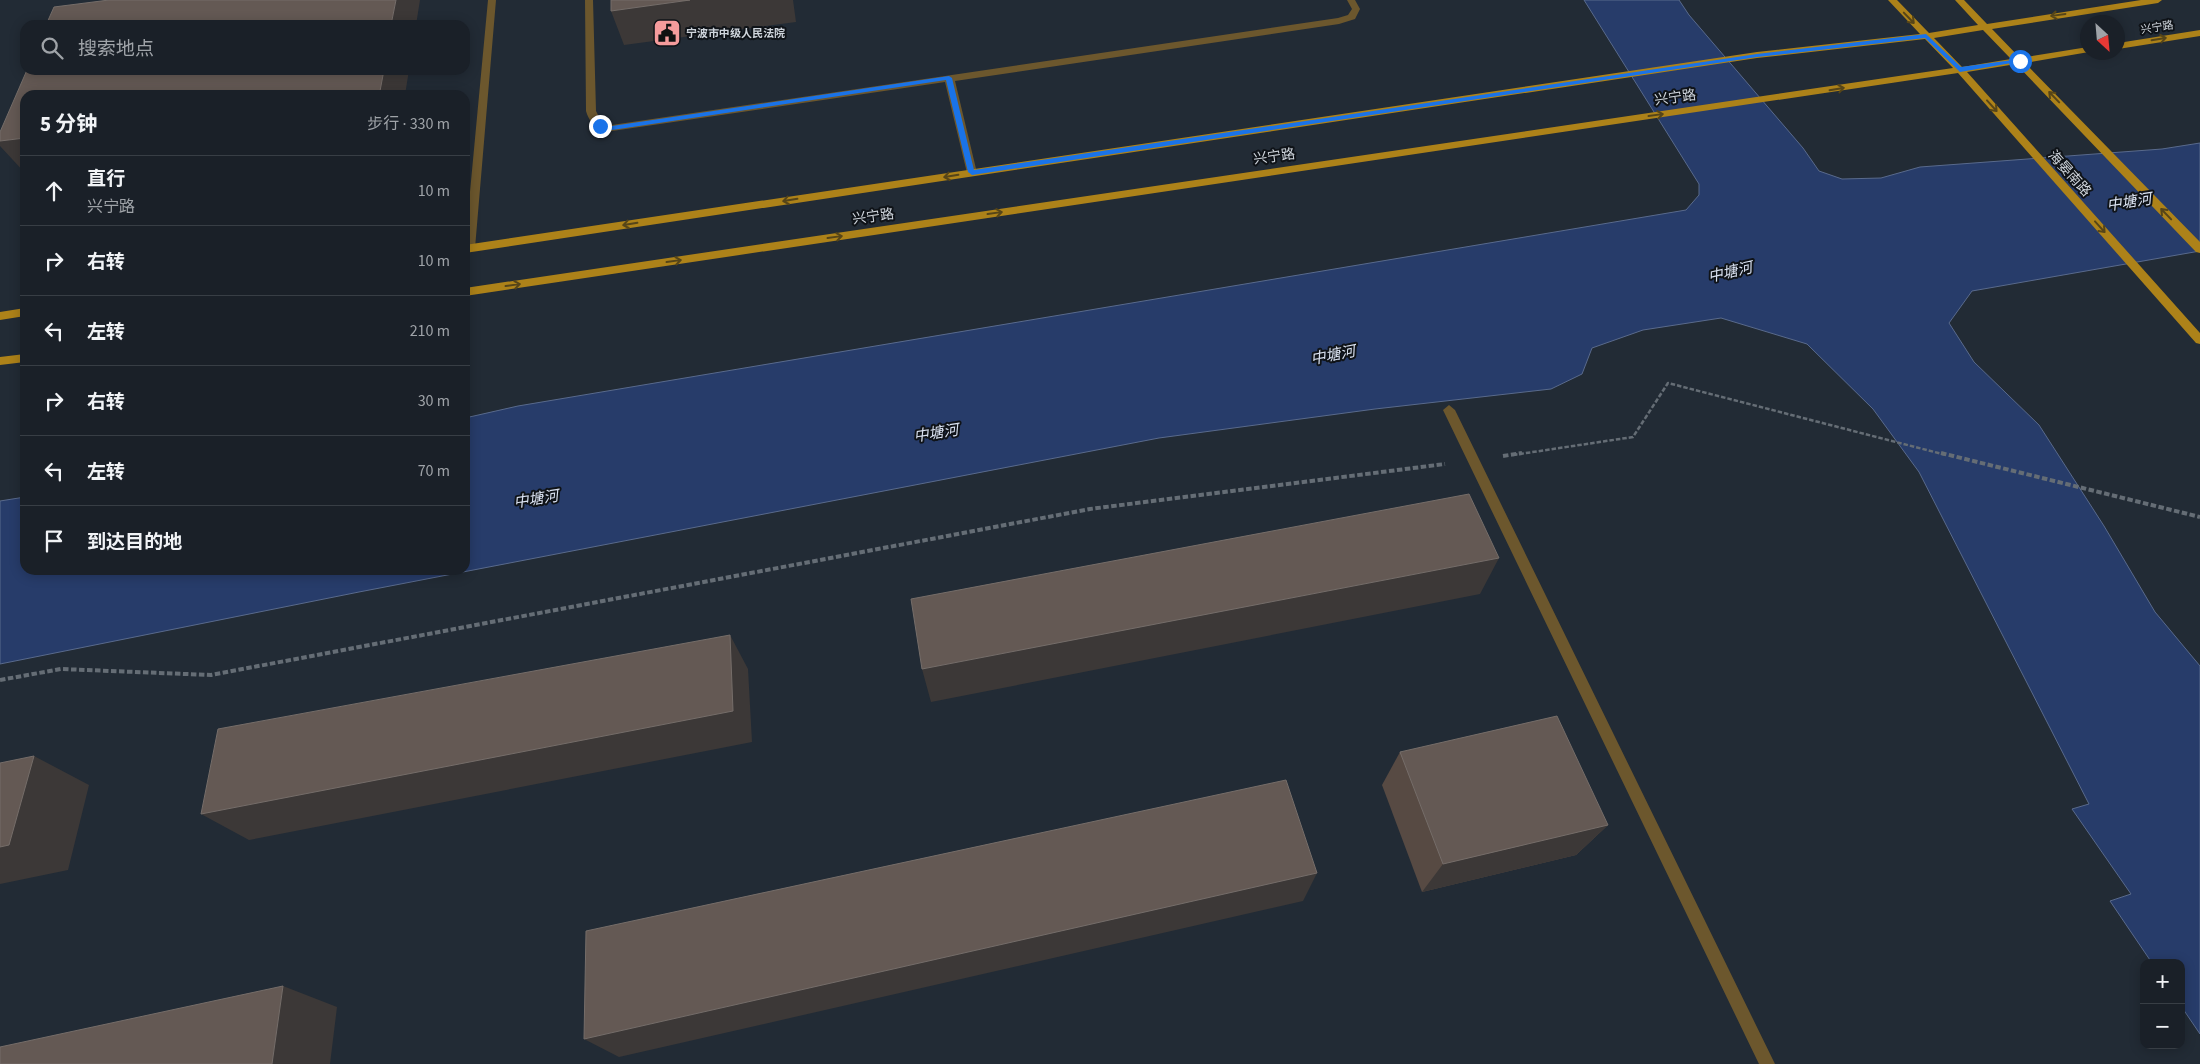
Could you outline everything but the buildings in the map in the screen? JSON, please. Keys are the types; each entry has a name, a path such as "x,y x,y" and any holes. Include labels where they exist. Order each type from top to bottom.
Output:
{"main road":[{"path":"1892,0 1926,36"},
{"path":"1959,0 2200,249"},
{"path":"470,249 1570,83 1757,56 1926,36 1985,25 2158,0"},
{"name":"兴宁路","path":"2125,45 2200,33"},
{"name":"海晏南路","path":"1926,36 1960,70 2200,340"},
{"name":"兴宁路","path":"470,291 1607,122 1789,97 2080,51"},
{"path":"0,316 20,313"},
{"path":"0,361 20,359"}],"lane":[{"path":"470,228 492,0"},
{"path":"589,0 591,111 593,121 600,126 612,128 1339,21 1352,17 1356,9 1351,0"},
{"path":"949,78 972,172"},
{"path":"1449,410 1767,1064"}],"path":[{"path":"0,680 61,669 211,675 1090,509 1473,460 1633,437 1668,383 1875,437 2200,517"}],"water":[{"name":"中塘河","path":"1584,0 1679,0 1689,15 1803,148 1819,171 1842,179 1881,178 1920,167 2162,149 2200,143 2200,251 1972,291 1949,323 1974,362 2039,425 2104,526 2155,612 2200,666 2200,1034 2185,1012 2185,959 2149,959 2110,901 2131,894 2072,809 2089,804 1919,472 1873,409 1807,344 1721,318 1643,330 1592,348 1582,374 1551,389 1375,409 1159,438 470,571 470,417 518,406 1686,210 1699,195 1699,184"},
{"path":"20,498 20,575 447,575 359,592 0,664 0,501"}],"place":[{"name":"宁波市中级人民法院","path":"667,33"}],"route":[{"path":"600,126 612,128 949,78 972,172 1757,56 1926,36 1960,70 2020,61"}]}
